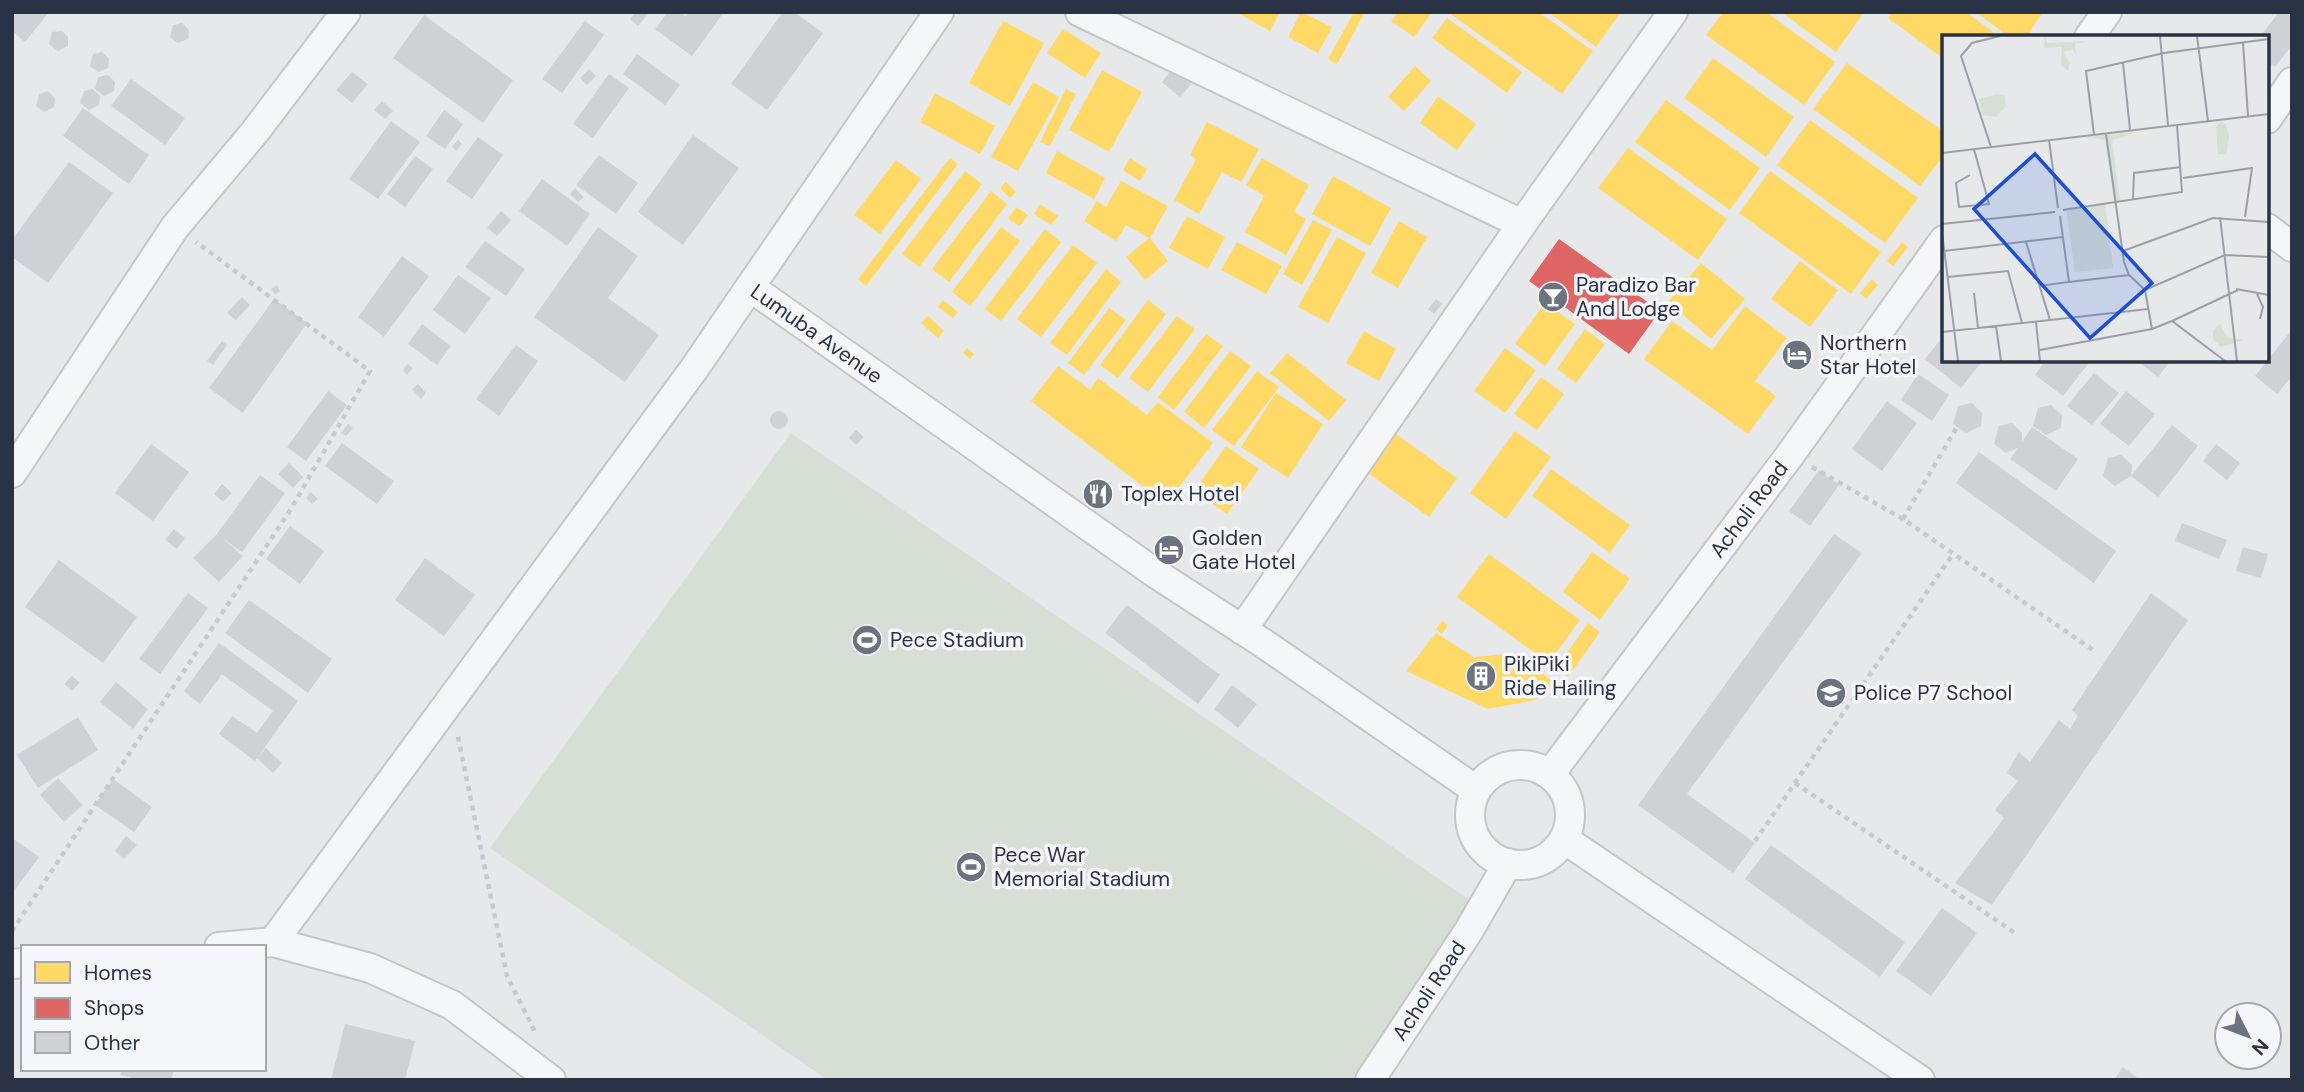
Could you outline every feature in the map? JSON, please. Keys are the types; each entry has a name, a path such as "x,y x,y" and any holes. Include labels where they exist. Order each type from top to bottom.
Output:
{"street":[{"path":"12,472 176,227 254,133 345,12"},
{"name":"Lumuba Avenue","path":"939,12 750,287 1155,573 1242,630"},
{"path":"1080,12 1522,224"},
{"path":"1476,790 1242,630 1522,224 1673,12"},
{"path":"2090,35 2107,12"},
{"path":"2269,116 2292,82"},
{"path":"2269,230 2292,247"},
{"name":"Acholi Road","path":"1550,774 1790,455 1942,243"},
{"path":"273,942 694,369 750,287"},
{"path":"1509,766 1537,767 1550,774 1565,792 1569,803 1569,827 1564,839 1546,858 1534,863 1508,863 1496,859 1477,841 1470,816 1476,790 1496,771 1509,766"},
{"path":"1564,839 1920,1080"},
{"name":"Acholi Road","path":"1370,1080 1468,932 1508,863"},
{"path":"241,945 273,942 370,968 452,1005 551,1080"}],"path":[{"path":"12,931 291,509 370,371 176,227"},
{"path":"1903,519 1957,427"},
{"path":"1790,455 1903,519 2093,650"},
{"path":"1755,841 1953,554"},
{"path":"450,699 507,976 536,1034"},
{"path":"1795,783 2018,935"}],"shaded area":[{"name":"Pece Stadium","path":"791,433 1490,914 1373,1080 828,1080 490,848"}],"building: Homes":[{"path":"1236,12 1280,12 1270,31"},
{"path":"1301,12 1332,27 1318,53 1288,37"},
{"path":"1354,12 1365,12 1337,64 1328,59"},
{"path":"1398,12 1432,12 1414,37 1391,21"},
{"path":"1453,12 1539,12 1593,51 1562,94 1452,15"},
{"path":"1548,12 1621,12 1596,47"},
{"path":"1723,12 1766,12 1835,62 1804,105 1706,35"},
{"path":"1781,12 1864,12 1836,52"},
{"path":"1892,12 1966,12 1997,35 1942,35 1942,58 1888,18"},
{"path":"1976,12 2043,12 2027,35 2006,35"},
{"path":"1447,18 1522,72 1507,93 1432,38"},
{"path":"1003,21 1044,43 1010,106 969,83"},
{"path":"1063,29 1101,53 1085,78 1047,53"},
{"path":"1713,58 1794,117 1766,157 1684,98"},
{"path":"1847,63 1942,131 1942,158 1920,186 1813,109"},
{"path":"1415,66 1431,81 1404,111 1388,97"},
{"path":"1102,70 1142,92 1109,152 1069,130"},
{"path":"1033,82 1059,97 1018,171 991,157"},
{"path":"1066,89 1076,94 1050,146 1040,142"},
{"path":"935,93 995,126 980,154 920,122"},
{"path":"1438,96 1476,124 1457,150 1420,123"},
{"path":"1666,100 1760,168 1730,210 1635,142"},
{"path":"1810,120 1918,198 1885,243 1777,165"},
{"path":"1207,122 1259,149 1241,182 1222,172 1199,214 1174,200 1196,159 1190,155"},
{"path":"1628,148 1727,219 1698,260 1598,188"},
{"path":"1057,151 1105,178 1094,199 1046,173"},
{"path":"950,158 958,164 866,286 858,279"},
{"path":"1130,158 1147,169 1140,181 1123,170"},
{"path":"1262,158 1309,185 1294,212 1306,219 1286,255 1245,232 1264,196 1270,199 1246,185"},
{"path":"896,160 921,179 880,234 854,215"},
{"path":"965,171 982,184 919,267 902,254"},
{"path":"1770,171 1881,252 1851,294 1739,213"},
{"path":"1333,176 1391,208 1370,246 1312,214"},
{"path":"1121,181 1168,206 1150,238 1168,261 1145,280 1126,257 1149,238 1126,225 1116,241 1084,221 1097,201 1106,207"},
{"path":"1006,182 1016,192 1010,198 1000,188"},
{"path":"991,191 1007,204 949,282 932,269"},
{"path":"1040,204 1058,216 1051,225 1034,214"},
{"path":"1016,207 1028,215 1020,226 1008,219"},
{"path":"1187,216 1225,237 1208,269 1169,248"},
{"path":"1313,220 1332,230 1302,285 1283,274"},
{"path":"1399,221 1427,237 1398,288 1371,273"},
{"path":"1001,227 1020,241 970,306 952,292"},
{"path":"1045,229 1061,242 1001,321 985,309"},
{"path":"1337,237 1366,253 1328,323 1298,307"},
{"path":"1237,242 1282,266 1266,294 1221,270"},
{"path":"1902,242 1908,247 1893,266 1887,261"},
{"path":"1073,245 1097,263 1041,337 1017,319"},
{"path":"1800,261 1838,290 1810,327 1771,299"},
{"path":"1701,263 1745,299 1711,339 1668,302"},
{"path":"1106,269 1121,282 1067,355 1050,343"},
{"path":"1872,279 1878,285 1866,299 1860,293"},
{"path":"943,300 958,312 953,318 938,307"},
{"path":"1148,300 1166,314 1118,378 1100,365"},
{"path":"1545,303 1575,324 1545,366 1515,344"},
{"path":"1745,306 1787,338 1755,381 1776,396 1748,434 1644,359 1672,321 1712,350"},
{"path":"1109,308 1126,320 1084,375 1068,363"},
{"path":"928,316 944,331 938,338 921,323"},
{"path":"1177,316 1195,329 1148,392 1129,378"},
{"path":"1585,329 1605,344 1576,383 1557,369"},
{"path":"1364,331 1396,349 1379,381 1346,363"},
{"path":"1206,334 1223,346 1174,410 1158,397"},
{"path":"967,348 974,354 970,359 963,353"},
{"path":"1505,348 1536,370 1505,413 1474,391"},
{"path":"1230,351 1251,366 1204,428 1184,412"},
{"path":"1287,353 1346,400 1329,421 1270,373"},
{"path":"1058,366 1090,390 1098,378 1147,415 1158,402 1213,443 1166,504 1031,401"},
{"path":"1257,371 1279,387 1234,446 1212,430"},
{"path":"1541,377 1564,394 1537,430 1514,414"},
{"path":"1276,393 1323,424 1288,478 1241,447"},
{"path":"1515,431 1551,457 1506,519 1470,493"},
{"path":"1396,434 1457,478 1429,517 1368,473"},
{"path":"1226,446 1259,469 1227,514 1194,491"},
{"path":"1551,469 1630,525 1610,553 1532,496"},
{"path":"1592,552 1630,579 1600,620 1563,592"},
{"path":"1489,554 1580,620 1549,663 1457,597"},
{"path":"1442,621 1448,625 1442,634 1436,629"},
{"path":"1588,623 1600,632 1568,677 1556,668"},
{"name":"PikiPiki Ride Hailing","path":"1436,633 1474,657 1516,653 1552,681 1535,700 1488,709 1406,671"}],"building: Shops":[{"path":"1559,239 1660,311 1629,354 1529,281"}],"building: Other":[{"path":"12,12 49,12 25,42 12,31"},
{"path":"636,12 650,12 638,26 630,19"},
{"path":"668,12 680,12 685,16 689,12 724,12 692,56 655,29"},
{"path":"783,12 794,12 823,33 767,110 731,84"},
{"path":"2279,12 2292,12 2292,45 2275,67 2269,63 2269,35 2262,35"},
{"path":"424,15 513,80 483,123 393,58"},
{"path":"585,21 604,35 562,93 542,79"},
{"path":"182,23 189,30 188,39 178,43 170,37 173,25"},
{"path":"62,31 68,37 68,46 58,51 49,44 52,32"},
{"path":"102,52 109,59 108,68 98,72 90,66 93,54"},
{"path":"637,54 680,85 665,105 623,74"},
{"path":"589,69 596,76 587,85 580,78"},
{"path":"1172,69 1191,84 1180,97 1162,82"},
{"path":"352,72 368,84 352,103 336,90"},
{"path":"609,74 629,88 593,138 573,124"},
{"path":"108,75 115,82 114,91 104,96 95,89 98,77"},
{"path":"131,79 185,118 165,145 111,106"},
{"path":"93,89 100,96 99,105 89,110 80,103 84,91"},
{"path":"48,91 55,98 54,107 44,112 36,106 39,94"},
{"path":"382,101 393,111 385,119 374,110"},
{"path":"83,108 149,155 129,184 63,136"},
{"path":"444,110 463,124 445,149 426,136"},
{"path":"391,121 420,142 378,199 349,179"},
{"path":"693,135 739,168 683,245 638,212"},
{"path":"478,137 503,155 472,199 446,181"},
{"path":"458,140 462,144 456,151 452,146"},
{"path":"599,155 638,183 616,214 576,185"},
{"path":"415,156 433,169 405,207 387,194"},
{"path":"69,162 113,193 48,283 12,257 12,240"},
{"path":"542,179 590,214 567,246 519,211"},
{"path":"575,188 584,197 578,202 570,194"},
{"path":"501,211 511,220 497,236 487,228"},
{"path":"598,227 638,256 608,298 659,335 625,382 534,317"},
{"path":"485,241 525,269 506,296 465,267"},
{"path":"402,256 429,276 384,337 358,317"},
{"path":"458,275 491,298 465,334 433,310"},
{"path":"277,285 280,291 275,295 271,289"},
{"path":"242,297 250,305 236,320 227,313"},
{"path":"274,299 307,323 243,413 209,388"},
{"path":"1436,299 1442,304 1434,314 1428,309"},
{"path":"422,324 451,346 437,365 408,344"},
{"path":"2290,332 2292,376 2277,394 2255,376 2269,362"},
{"path":"1942,338 1942,362 1981,362 1961,388 1925,359"},
{"path":"222,341 227,345 213,365 207,361"},
{"path":"516,345 538,361 499,416 476,399"},
{"path":"2045,362 2088,364 2063,396 2035,375"},
{"path":"2139,362 2169,362 2158,377"},
{"path":"407,364 413,368 407,375 403,371"},
{"path":"2094,373 2119,393 2092,425 2067,406"},
{"path":"1918,374 1949,395 1932,421 1901,400"},
{"path":"418,384 426,393 421,399 412,389"},
{"path":"328,391 347,405 306,461 287,447"},
{"path":"2126,391 2155,414 2129,446 2100,424"},
{"path":"1887,401 1917,423 1882,471 1852,449"},
{"path":"1972,403 1982,413 1981,426 1966,433 1953,424 1958,406"},
{"path":"2051,405 2062,415 2061,428 2046,435 2033,426 2038,408"},
{"path":"779,411 785,414 788,420 785,426 779,429 773,426 770,420 773,414"},
{"path":"2012,423 2022,433 2022,442 2032,427 2078,459 2056,491 2010,459 2018,448 2006,453 1994,444 1999,426"},
{"path":"348,424 353,428 346,436 341,433"},
{"path":"2172,425 2198,446 2158,497 2131,476"},
{"path":"856,430 864,437 856,445 849,438"},
{"path":"342,443 394,481 377,504 325,466"},
{"path":"151,444 189,472 153,521 115,493"},
{"path":"2216,444 2240,463 2227,480 2203,461"},
{"path":"1979,452 2116,551 2094,583 1956,483"},
{"path":"2121,455 2132,465 2131,476 2115,486 2103,476 2108,458"},
{"path":"289,463 303,477 293,488 278,474"},
{"path":"1819,470 1839,485 1810,526 1789,511"},
{"path":"260,475 285,493 242,552 222,538 243,556 219,582 193,558 217,534"},
{"path":"222,484 232,493 223,502 214,494"},
{"path":"311,492 318,499 312,504 306,498"},
{"path":"2182,523 2227,540 2219,559 2175,541"},
{"path":"290,526 324,551 300,584 266,559"},
{"path":"174,529 185,538 177,549 165,540"},
{"path":"1834,534 1862,553 1687,794 1755,843 1733,873 1638,805"},
{"path":"2243,547 2268,554 2261,578 2236,571"},
{"path":"425,558 475,595 444,636 395,600"},
{"path":"59,560 137,617 103,663 25,607"},
{"path":"188,593 208,608 160,674 139,659"},
{"path":"2151,593 2188,620 1992,905 1955,883 2004,818 1995,810 2018,781 2007,773 2019,752 2030,762 2059,720 2070,729 2078,716 2072,710"},
{"path":"249,600 332,659 308,693 225,633"},
{"path":"1127,605 1220,675 1198,704 1105,633"},
{"path":"219,643 298,701 255,761 219,734 232,716 257,733 273,711 222,674 200,704 184,691"},
{"path":"72,676 80,683 72,691 64,684"},
{"path":"116,682 148,709 133,729 100,702"},
{"path":"1232,685 1257,704 1238,728 1214,709"},
{"path":"78,717 98,750 38,788 17,755"},
{"path":"266,748 282,763 273,773 257,758"},
{"path":"58,778 83,805 64,822 40,795"},
{"path":"113,779 152,807 134,832 95,805"},
{"path":"126,836 137,845 124,859 115,851"},
{"path":"12,838 39,857 12,894"},
{"path":"1771,845 1905,942 1880,977 1745,879"},
{"path":"1942,908 1977,933 1931,996 1896,971"},
{"path":"345,1024 415,1041 405,1080 331,1080"},
{"path":"2123,1067 2140,1080 2114,1080"},
{"path":"121,1071 173,1071 171,1080 140,1080 120,1075"}],"place":[{"name":"Paradizo Bar And Lodge","path":"1553,297"},
{"name":"Northern Star Hotel","path":"1797,355"},
{"name":"Toplex Hotel","path":"1098,494"},
{"name":"Golden Gate Hotel","path":"1169,550"},
{"name":"Pece Stadium","path":"867,640"},
{"name":"PikiPiki Ride Hailing","path":"1481,676"},
{"name":"Police P7 School","path":"1831,693"},
{"name":"Pece War Memorial Stadium","path":"971,867"}]}
